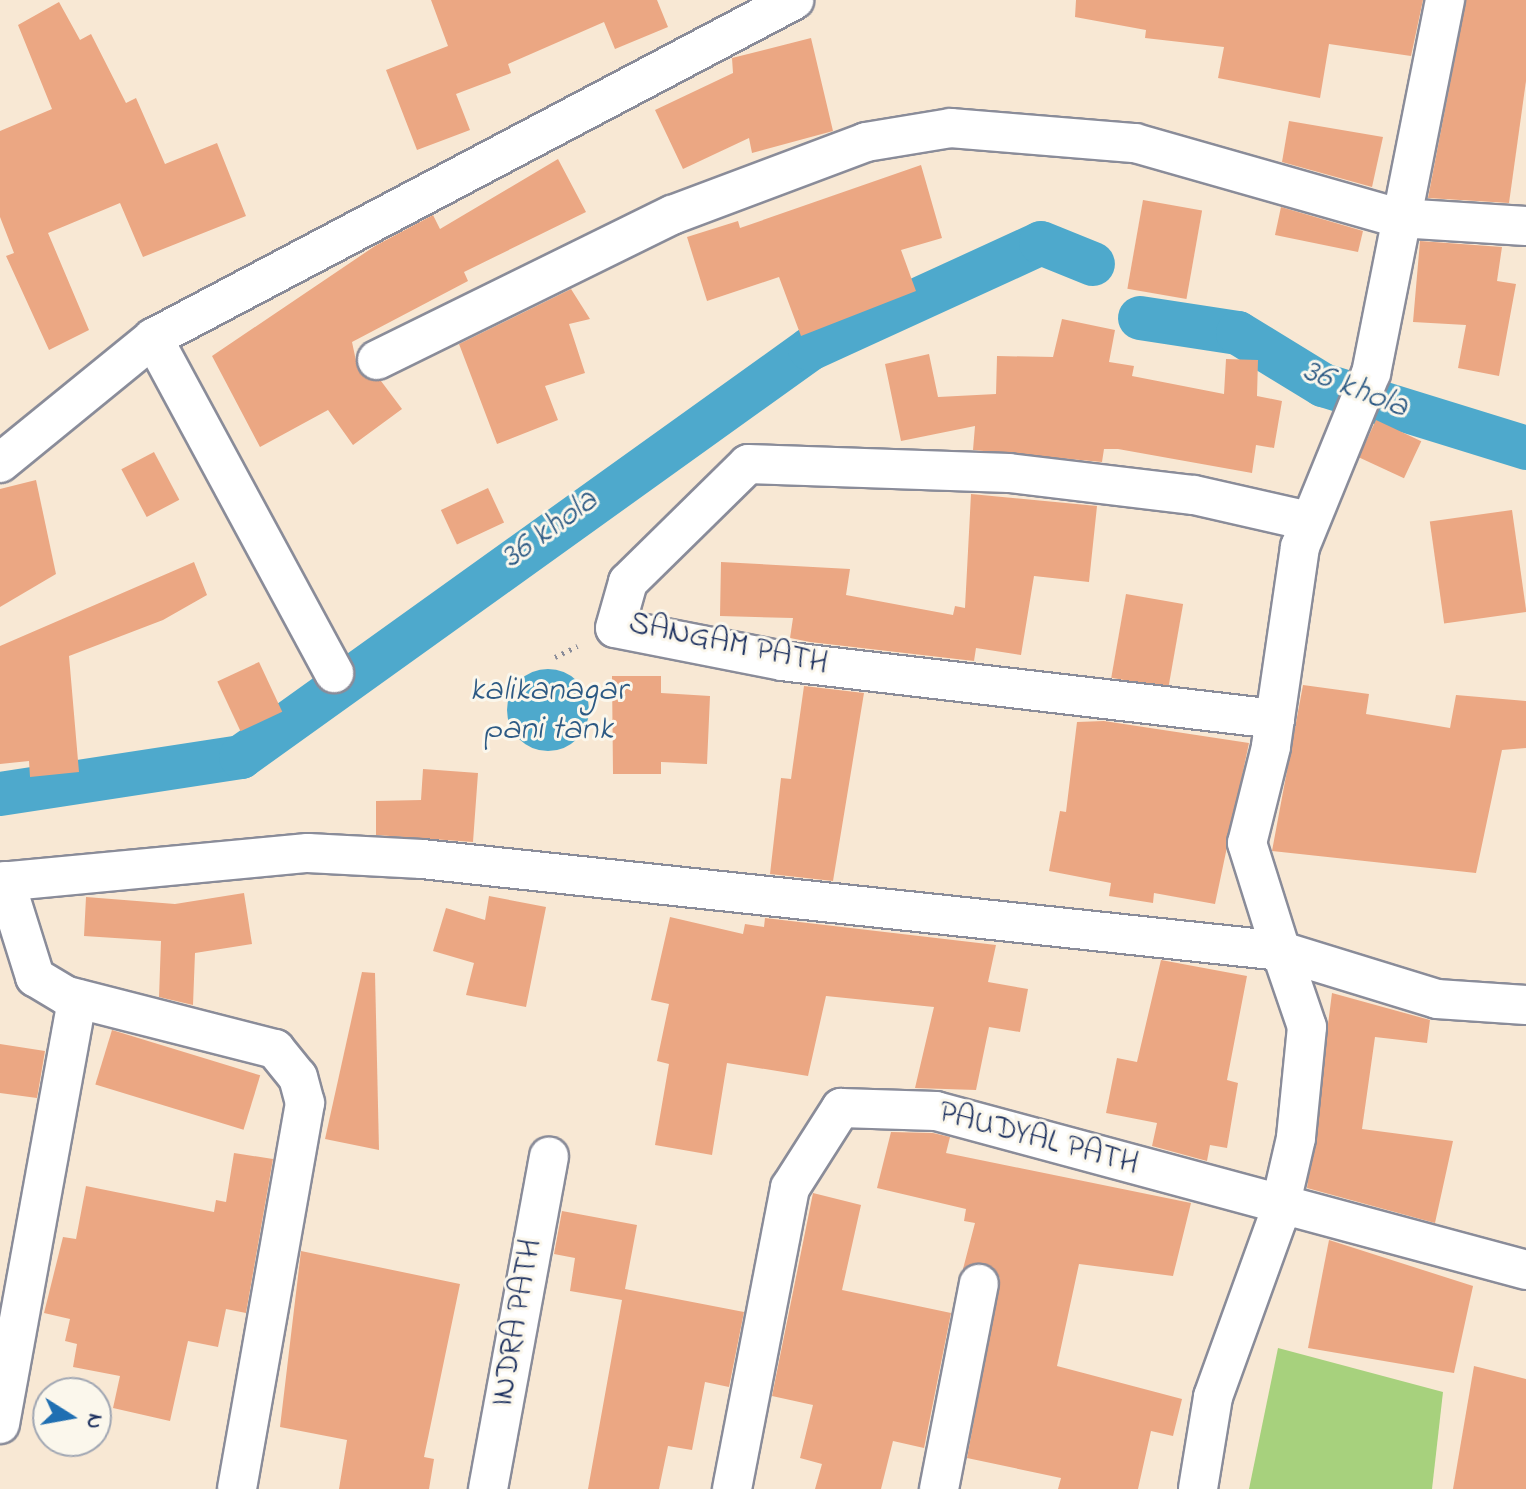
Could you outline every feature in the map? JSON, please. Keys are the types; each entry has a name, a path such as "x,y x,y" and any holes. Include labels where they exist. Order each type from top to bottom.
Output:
{"street":[{"path":"0,463 153,338 794,0"},
{"path":"1198,1489 1213,1397 1280,1200 1296,1138 1307,1027 1247,843 1275,719 1308,521 1371,373 1399,218 1445,0"},
{"path":"377,360 672,215 866,142 951,128 1022,128 1135,143 1399,218 1526,226"},
{"path":"153,338 334,673"},
{"name":"SANGAM PATH","path":"1275,719 783,661 615,628 628,582 748,464 1009,473 1194,495 1308,521"},
{"path":"237,1489 305,1103 298,1077 275,1049 77,999 35,977 2,882 308,853 408,858 1281,951 1437,999 1526,1005"},
{"path":"0,1424 77,999"},
{"name":"PAUDYAL PATH","path":"732,1489 790,1188 841,1108 936,1111 1280,1200"},
{"name":"INDRA PATH","path":"488,1489 549,1157"},
{"path":"1280,1200 1526,1270"},
{"path":"939,1489 979,1284"}],"green space":[{"path":"1278,1348 1443,1392 1432,1489 1249,1489"}],"water":[{"name":"kalikanagar pani tank","path":"548,669 564,672 577,681 586,694 589,710 586,726 577,739 564,748 548,751 532,748 519,739 510,726 507,710 510,694 519,681 532,672"}],"building":[{"path":"431,0 657,0 668,27 615,49 604,22 508,64 511,73 456,94 470,130 417,150 386,70 448,46"},
{"path":"1076,0 1423,0 1411,56 1329,44 1320,98 1218,78 1224,47 1145,38 1146,30 1075,17"},
{"path":"1466,0 1526,0 1526,81 1509,203 1428,198"},
{"path":"59,2 80,40 91,34 126,103 136,98 165,164 217,143 246,216 143,257 120,203 48,233 89,330 49,350 6,256 14,253 0,217 0,131 52,109 18,25"},
{"path":"811,38 833,131 752,153 749,138 683,169 655,110 733,73 732,58"},
{"path":"1289,121 1383,137 1372,187 1282,162"},
{"path":"558,159 586,212 464,272 468,281 352,342 358,370 381,381 402,409 353,445 328,410 260,447 212,356 375,246 433,215 440,229"},
{"path":"921,165 942,238 901,250 916,291 801,336 779,277 707,301 687,237 738,221 740,228"},
{"path":"1143,200 1202,210 1186,299 1127,289"},
{"path":"1281,207 1363,231 1358,252 1275,235"},
{"path":"1420,241 1502,247 1497,281 1516,284 1499,376 1458,368 1466,325 1413,322"},
{"path":"571,289 590,319 569,324 585,373 545,386 558,420 497,444 459,344"},
{"path":"1062,319 1115,330 1109,362 1134,366 1132,376 1224,394 1226,359 1258,360 1257,396 1282,401 1274,448 1256,445 1252,473 1118,449 1104,449 1102,462 973,450 975,426 901,441 885,364 929,354 938,397 996,394 997,356 1053,357"},
{"path":"1376,420 1421,441 1404,478 1359,457"},
{"path":"154,452 179,500 147,517 121,469"},
{"path":"36,480 56,574 0,607 0,489"},
{"path":"488,488 504,522 457,544 441,510"},
{"path":"971,494 1097,506 1089,582 1034,576 1021,655 976,648 974,661 810,642 790,638 793,618 720,616 721,562 850,569 846,595 953,615 955,606 965,608"},
{"path":"1512,510 1526,612 1444,624 1430,522"},
{"path":"194,562 207,595 163,620 69,656 79,772 30,777 29,761 0,764 0,646"},
{"path":"1126,594 1183,604 1168,688 1111,678"},
{"path":"259,662 282,712 241,731 217,681"},
{"path":"612,676 661,676 661,693 710,696 707,764 661,762 661,774 613,774"},
{"path":"1303,685 1369,694 1366,714 1450,728 1456,695 1526,701 1526,748 1502,750 1476,873 1272,851"},
{"path":"804,686 864,693 833,881 770,874 781,778 791,779"},
{"path":"1104,721 1249,743 1215,904 1154,893 1153,903 1109,896 1111,883 1049,871 1060,811 1066,812 1077,722"},
{"path":"423,769 478,773 473,842 376,835 376,801 421,800"},
{"path":"244,893 252,944 195,953 193,1005 159,997 161,941 84,936 86,897 175,904"},
{"path":"489,896 546,907 526,1007 466,995 474,963 433,951 446,908 485,920"},
{"path":"670,917 743,934 745,924 764,927 765,918 996,945 988,982 1028,989 1020,1032 989,1027 976,1090 915,1088 934,1007 826,996 808,1076 727,1063 712,1155 655,1145 669,1064 657,1061 669,1004 651,1000"},
{"path":"1161,960 1247,976 1227,1080 1238,1083 1227,1148 1210,1145 1207,1161 1152,1146 1157,1123 1106,1113 1117,1058 1137,1062"},
{"path":"362,972 375,973 379,1150 325,1139"},
{"path":"1332,993 1430,1020 1427,1043 1375,1037 1362,1129 1453,1141 1435,1223 1307,1188"},
{"path":"112,1030 260,1075 244,1130 95,1085"},
{"path":"0,1044 45,1051 37,1098 0,1093"},
{"path":"891,1132 933,1133 950,1137 946,1153 1191,1203 1173,1276 1079,1264 1057,1366 1182,1399 1173,1436 1151,1431 1138,1489 1058,1489 1061,1478 967,1458 1000,1278 984,1263 963,1269 975,1223 964,1221 966,1209 877,1188"},
{"path":"234,1153 273,1159 246,1313 226,1309 218,1347 188,1341 170,1421 113,1408 120,1376 73,1367 77,1344 65,1341 70,1319 44,1313 63,1237 76,1239 86,1186 214,1212 216,1200 226,1202"},
{"path":"813,1193 861,1205 842,1290 951,1313 924,1448 893,1441 881,1489 815,1489 822,1464 800,1458 813,1405 772,1396"},
{"path":"562,1211 637,1225 625,1289 744,1312 729,1387 705,1382 692,1450 668,1446 659,1489 588,1489 622,1300 570,1291 575,1258 554,1254"},
{"path":"1329,1240 1473,1286 1454,1373 1308,1348"},
{"path":"301,1251 460,1284 424,1457 434,1459 429,1489 339,1489 347,1440 280,1427"},
{"path":"1474,1366 1526,1379 1526,1489 1453,1489"}],"waterway":[{"name":"36 khola","path":"0,794 241,757 810,349 1041,243 1093,264"},
{"name":"36 khola","path":"1140,318 1238,333 1323,385 1526,448"}]}
